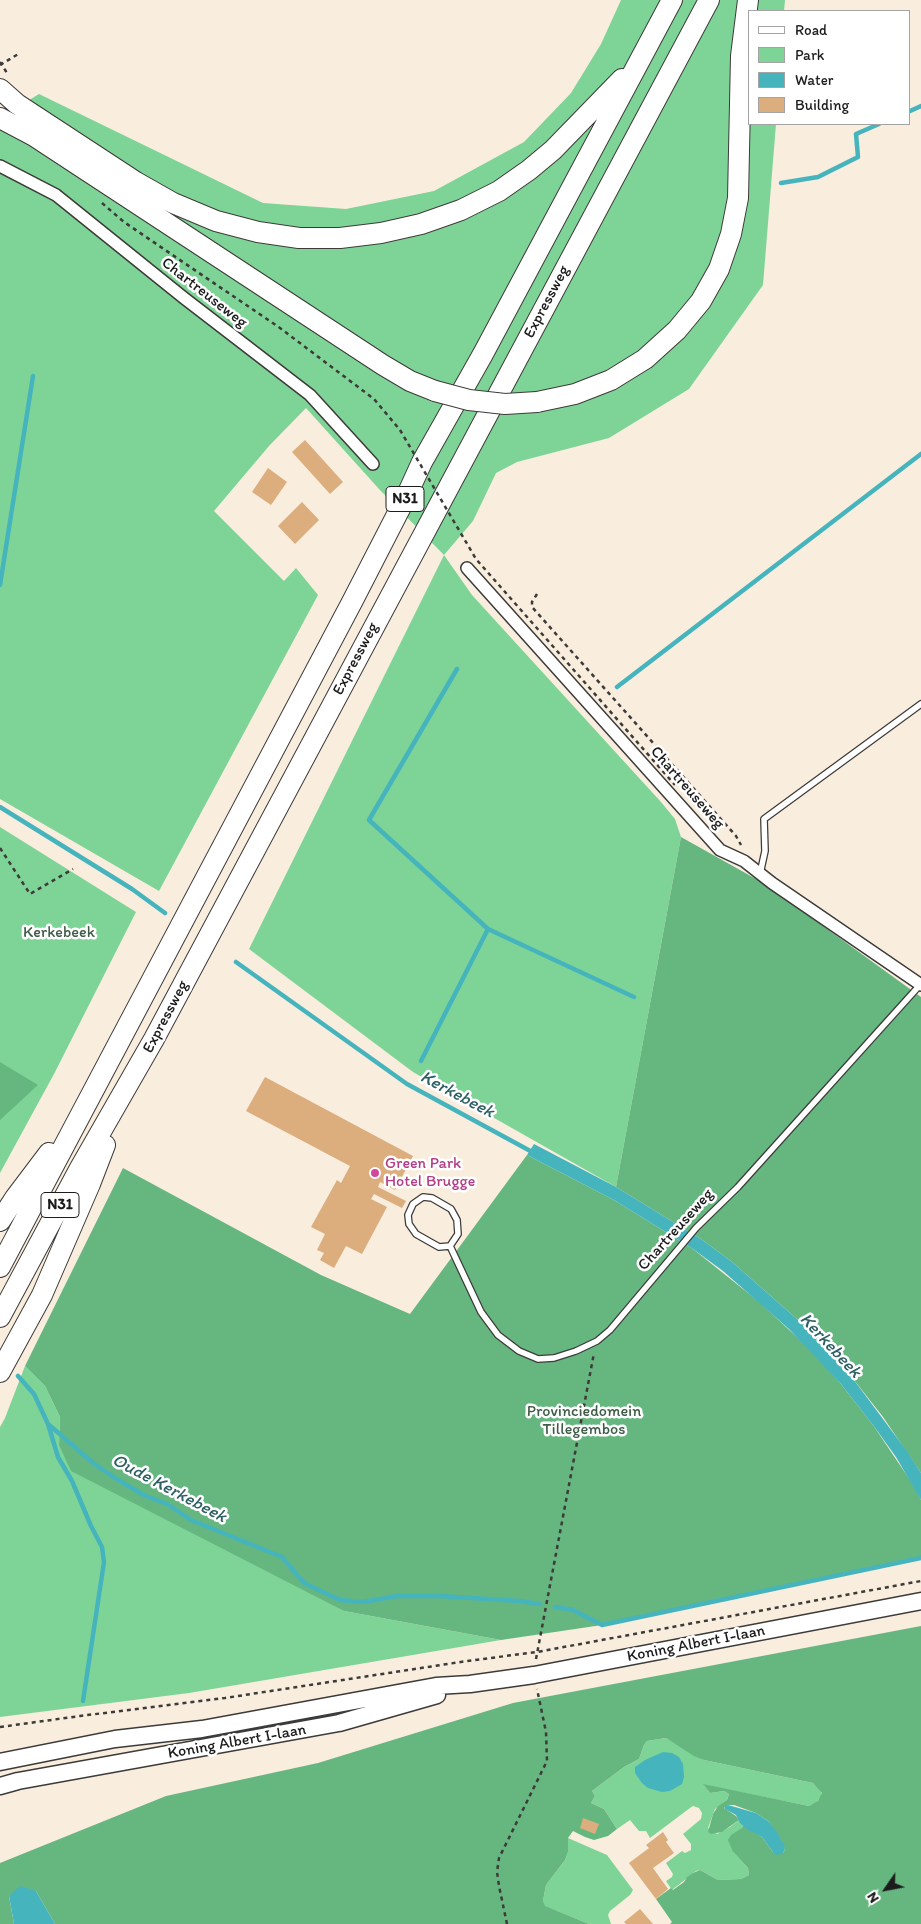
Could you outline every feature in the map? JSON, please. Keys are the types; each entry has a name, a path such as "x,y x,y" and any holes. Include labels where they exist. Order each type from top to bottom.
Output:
{"highway":[{"name":"Expressweg","path":"0,1267 352,602 422,462 483,354 672,0"},
{"name":"Expressweg","path":"0,1317 80,1168 123,1095 709,0"},
{"path":"0,118 34,136 410,381 435,391 469,400 505,404 536,402 575,394 611,380 645,359 677,330 700,301 719,269 731,234 738,198 740,56 748,0"},
{"path":"0,89 17,104 136,182 173,203 216,221 258,232 299,238 340,238 381,233 421,224 461,210 498,191 529,170 553,150 640,59"},
{"name":"N31","path":"0,1372 42,1295 90,1184 123,1095"},
{"name":"N31","path":"0,1221 15,1198 81,1112"}],"main road":[{"name":"Koning Albert I-laan","path":"0,1762 115,1739 202,1729 436,1686 470,1684 534,1675 921,1601"},
{"name":"Koning Albert I-laan","path":"0,1786 18,1781 339,1723 432,1697 470,1684"}],"street":[{"name":"Chartreuseweg","path":"0,166 47,189 62,199 184,298 310,395 373,464"},
{"name":"Chartreuseweg","path":"467,568 720,850 744,861 921,985"}],"lane":[{"path":"760,874 765,852 764,819 921,704"},
{"name":"Chartreuseweg","path":"450,1246 481,1312 498,1335 519,1351 538,1358 554,1358 576,1351 597,1340 610,1330 696,1228 738,1187 921,985"},
{"path":"423,1197 432,1198 451,1209 458,1220 458,1234 450,1246 439,1247 416,1234 409,1224 408,1215 413,1204 423,1197"}],"path":[{"path":"0,65 20,53"},
{"name":"Chartreuseweg","path":"98,199 124,222 256,310 374,399 400,430 476,559 675,785"},
{"path":"537,594 532,602 532,607 736,836 741,845 744,861"},
{"path":"0,848 30,894 73,870"},
{"path":"507,1924 497,1872 499,1858 547,1761 546,1732 534,1675 597,1340"},
{"path":"0,1727 225,1698 467,1660 537,1652 921,1580"}],"green space":[{"path":"621,0 785,0 784,10 748,10 748,125 776,125 763,285 689,389 609,438 517,462 496,473 473,521 444,555 379,489 306,408 269,446 214,511 284,581 296,568 318,595 159,891 0,799 0,118 39,94 263,203 346,209 434,191 524,142 571,93 601,44"},
{"path":"444,555 472,595 661,802 675,819 681,837 616,1187 413,1072 249,949"},
{"name":"Kerkebeek","path":"0,827 136,912 54,1074 0,1173"},
{"path":"681,837 765,884 921,997 921,1473 883,1417 851,1376 798,1320 731,1261 701,1239 616,1187"},
{"path":"0,1062 38,1085 0,1120"},
{"name":"Provinciedomein Tillegembos","path":"527,1155 614,1200 693,1249 758,1301 813,1352 873,1425 914,1486 921,1500 921,1558 602,1625 501,1640 344,1611 71,1471 59,1445 60,1417 45,1386 25,1366 123,1168 321,1275 410,1314"},
{"path":"25,1366 45,1386 60,1417 59,1445 344,1611 501,1640 189,1693 0,1717 0,1427"},
{"path":"921,1626 921,1924 670,1924 672,1922 656,1899 671,1888 673,1890 693,1873 700,1870 718,1880 741,1879 749,1875 748,1868 733,1852 728,1840 743,1825 762,1837 773,1852 783,1853 785,1849 768,1821 756,1813 734,1805 728,1805 724,1808 739,1820 722,1832 711,1834 708,1832 713,1814 718,1806 727,1800 729,1794 724,1791 710,1793 703,1784 809,1806 818,1801 822,1793 813,1783 704,1760 694,1756 666,1738 647,1741 639,1759 624,1767 592,1791 595,1796 591,1803 604,1809 617,1829 608,1836 594,1840 573,1831 568,1838 568,1852 565,1860 546,1885 543,1901 545,1906 589,1924 55,1924 36,1891 9,1896 14,1924 0,1924 0,1863 166,1796 318,1763 513,1703"},
{"path":"666,1738 704,1760 813,1783 821,1790 822,1796 816,1803 809,1806 704,1785 710,1793 724,1791 729,1794 727,1800 715,1809 708,1828 717,1834 739,1820 743,1825 733,1852 748,1868 749,1875 741,1879 718,1880 700,1870 696,1871 672,1890 666,1881 673,1874 666,1863 682,1851 685,1853 691,1850 691,1844 683,1834 701,1819 702,1813 699,1808 693,1806 650,1838 646,1831 639,1831 630,1820 617,1829 604,1809 591,1803 595,1796 592,1791 624,1767 639,1759 647,1741"},
{"path":"568,1838 607,1855 633,1890 630,1895 610,1911 608,1915 611,1924 589,1924 544,1906 546,1885 565,1860 568,1852"}],"water":[{"path":"534,1144 616,1187 701,1239 731,1261 798,1320 851,1376 906,1450 921,1473 921,1500 896,1457 873,1425 841,1384 789,1329 723,1271 693,1249 614,1200 527,1155"},
{"path":"663,1752 672,1753 679,1757 683,1764 684,1777 682,1784 670,1791 662,1792 648,1788 642,1783 635,1773 635,1767"},
{"path":"728,1805 756,1813 768,1821 784,1845 783,1853 777,1855 773,1852 762,1837 747,1829 740,1823 736,1815 725,1809 725,1806"},
{"path":"20,1886 36,1891 55,1924 14,1924 9,1896"}],"building":[{"path":"305,440 343,482 330,494 292,452"},
{"path":"268,468 287,482 271,505 252,492"},
{"path":"302,502 319,520 295,544 278,526"},
{"name":"Green Park Hotel Brugge","path":"265,1077 413,1156 395,1190 380,1182 378,1187 406,1201 402,1208 374,1194 371,1199 387,1207 362,1254 346,1246 334,1268 320,1260 324,1253 317,1250 325,1234 311,1227 337,1180 341,1183 350,1166 246,1111"},
{"path":"583,1818 599,1824 595,1834 580,1828"},
{"path":"663,1832 668,1840 666,1842 674,1853 653,1868 668,1889 656,1899 629,1863 649,1848 646,1845"},
{"path":"640,1909 653,1924 626,1924 624,1922"}],"waterway":[{"path":"911,111 921,106"},
{"path":"781,183 818,177 858,157 856,134 877,125"},
{"path":"0,585 33,376"},
{"path":"617,687 921,454"},
{"path":"457,669 369,820 488,929 634,997"},
{"name":"Kerkebeek","path":"0,807 132,889 165,913"},
{"path":"421,1061 488,929"},
{"name":"Kerkebeek","path":"236,962 407,1084 534,1153"},
{"name":"Oude Kerkebeek","path":"18,1376 34,1394 48,1424 93,1463 118,1480 146,1496 167,1504 191,1520 282,1557 304,1583 340,1600 363,1602 397,1596 440,1596 540,1604"},
{"path":"48,1424 58,1457 72,1481 102,1547 104,1562 83,1701"},
{"path":"555,1607 573,1610 602,1625 921,1558"}],"place":[{"name":"Green Park Hotel Brugge","path":"375,1173"}]}
